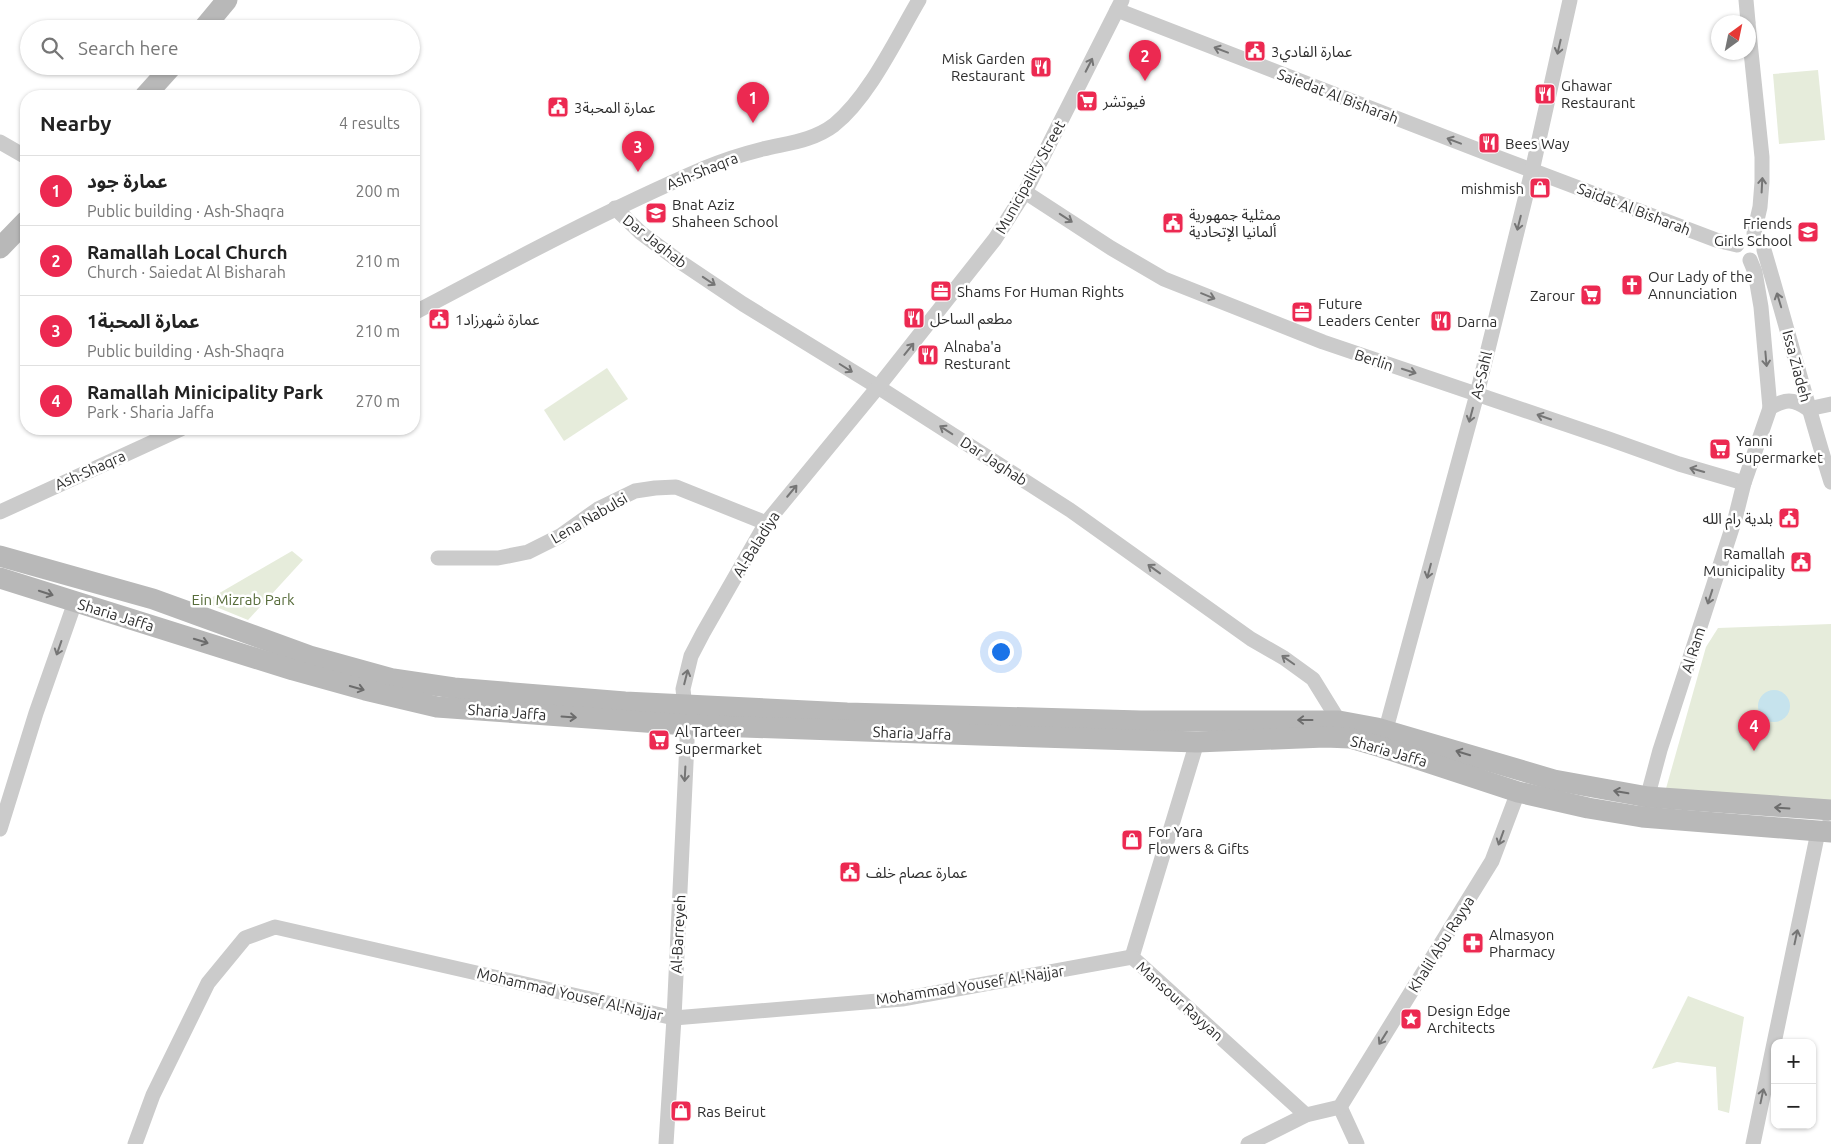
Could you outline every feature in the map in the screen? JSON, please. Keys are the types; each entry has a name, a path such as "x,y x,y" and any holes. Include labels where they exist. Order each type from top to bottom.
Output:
{"main road":[{"path":"209,20 221,2"},
{"path":"150,90 164,75"},
{"path":"0,248 20,227"},
{"name":"Sharia Jaffa","path":"0,556 153,599 310,656 393,679 454,688 625,702 686,715 846,713 1141,721 1344,730 1554,780 1645,807 1827,830"},
{"name":"Sharia Jaffa","path":"0,578 293,670 437,707 686,715 1197,742 1325,737 1344,730"},
{"name":"Sharia Jaffa","path":"1383,739 1518,792 1588,808 1831,810"}],"street":[{"name":"Ash-Shaqra","path":"420,311 615,208 715,164 761,149 816,136 834,124 852,107 868,86 918,0"},
{"name":"As-Sahl","path":"1383,739 1477,394 1532,171 1570,0"},
{"path":"1746,0 1747,15"},
{"name":"Saiedat Al Bisharah","path":"1120,5 1532,171"},
{"name":"Municipality Street","path":"878,387 995,239 1025,192 1120,5"},
{"path":"1752,60 1762,156 1760,207 1754,233"},
{"path":"0,142 20,154"},
{"name":"Saidat Al Bisharah","path":"1532,171 1716,240 1737,245"},
{"name":"Berlin","path":"1025,192 1111,248 1164,278 1323,342 1679,464 1744,483"},
{"name":"Dar Jaghab","path":"615,208 642,233 690,269 1070,510 1251,638 1284,658 1312,679 1344,730"},
{"path":"1754,233 1761,237 1764,250 1759,257 1750,260 1739,254 1737,245 1744,234 1754,233"},
{"name":"Issa Ziadeh","path":"1764,250 1808,408 1831,482"},
{"path":"1750,260 1755,272 1761,307 1770,408 1781,401 1792,400 1808,408 1831,404"},
{"name":"Al-Baladiya","path":"686,715 683,689 691,656 766,523 878,387"},
{"name":"Al Ram","path":"1645,807 1660,750 1735,519 1744,483 1770,408"},
{"name":"Ash-Shaqra","path":"0,512 168,435"},
{"name":"Lena Nabulsi","path":"438,558 498,558 528,552 560,536 598,509 635,491 655,488 676,487 766,523"},
{"path":"0,829 36,713 74,602"},
{"name":"Al-Barreyeh","path":"666,1144 674,1018 686,715"},
{"name":"Mansour Rayyan","path":"1197,742 1132,957 1306,1115"},
{"name":"Khalil Abu Rayya","path":"1340,1107 1492,861 1518,792"},
{"path":"1752,1144 1827,830"},
{"name":"Mohammad Yousef Al-Najjar","path":"135,1144 153,1095 208,983 245,938 275,926 674,1018 902,999 1132,957"},
{"path":"1248,1144 1306,1115 1340,1107 1357,1144"}],"green space":[{"path":"1818,70 1825,140 1779,144 1773,74"},
{"path":"607,368 628,399 564,441 544,410"},
{"name":"Ein Mizrab Park","path":"292,551 303,560 248,620 204,602"},
{"path":"1831,624 1831,807 1665,792 1706,647 1718,628"},
{"path":"1688,996 1744,1017 1729,1113 1718,1110 1716,1067 1677,1062 1652,1069"}],"water":[{"path":"1774,690 1780,691 1785,695 1789,700 1789,712 1785,717 1780,721 1774,722 1768,721 1763,717 1759,712 1758,706 1759,700 1763,695 1768,691"}],"place":[{"name":"عمارة الفادي3","path":"1255,51"},
{"name":"Misk Garden Restaurant","path":"1041,67"},
{"name":"Ramallah Local Church","path":"1145,81"},
{"name":"Ghawar Restaurant","path":"1545,94"},
{"name":"فيوتشر","path":"1087,101"},
{"name":"عمارة المحبة3","path":"558,107"},
{"name":"عمارة جود","path":"753,123"},
{"name":"Bees Way","path":"1489,143"},
{"name":"عمارة المحبة1","path":"638,172"},
{"name":"mishmish","path":"1540,188"},
{"name":"Bnat Aziz Shaheen School","path":"656,213"},
{"name":"ممثلية جمهورية ألمانيا الإتحادية","path":"1173,223"},
{"name":"Friends Girls School","path":"1808,232"},
{"name":"Our Lady of the Annunciation","path":"1632,285"},
{"name":"Shams For Human Rights","path":"941,291"},
{"name":"Zarour","path":"1591,295"},
{"name":"Future Leaders Center","path":"1302,312"},
{"name":"مطعم الساحل","path":"914,318"},
{"name":"عمارة شهرزاد1","path":"439,319"},
{"name":"Darna","path":"1441,321"},
{"name":"Alnaba'a Resturant","path":"928,355"},
{"name":"Yanni Supermarket","path":"1720,449"},
{"name":"بلدية رام الله","path":"1789,518"},
{"name":"Ramallah Municipality","path":"1801,562"},
{"name":"Al Tarteer Supermarket","path":"659,740"},
{"name":"Ramallah Minicipality Park","path":"1754,751"},
{"name":"For Yara Flowers & Gifts","path":"1132,840"},
{"name":"عمارة عصام خلف","path":"850,872"},
{"name":"Almasyon Pharmacy","path":"1473,943"},
{"name":"Design Edge Architects","path":"1411,1019"},
{"name":"Ras Beirut","path":"681,1111"}]}
